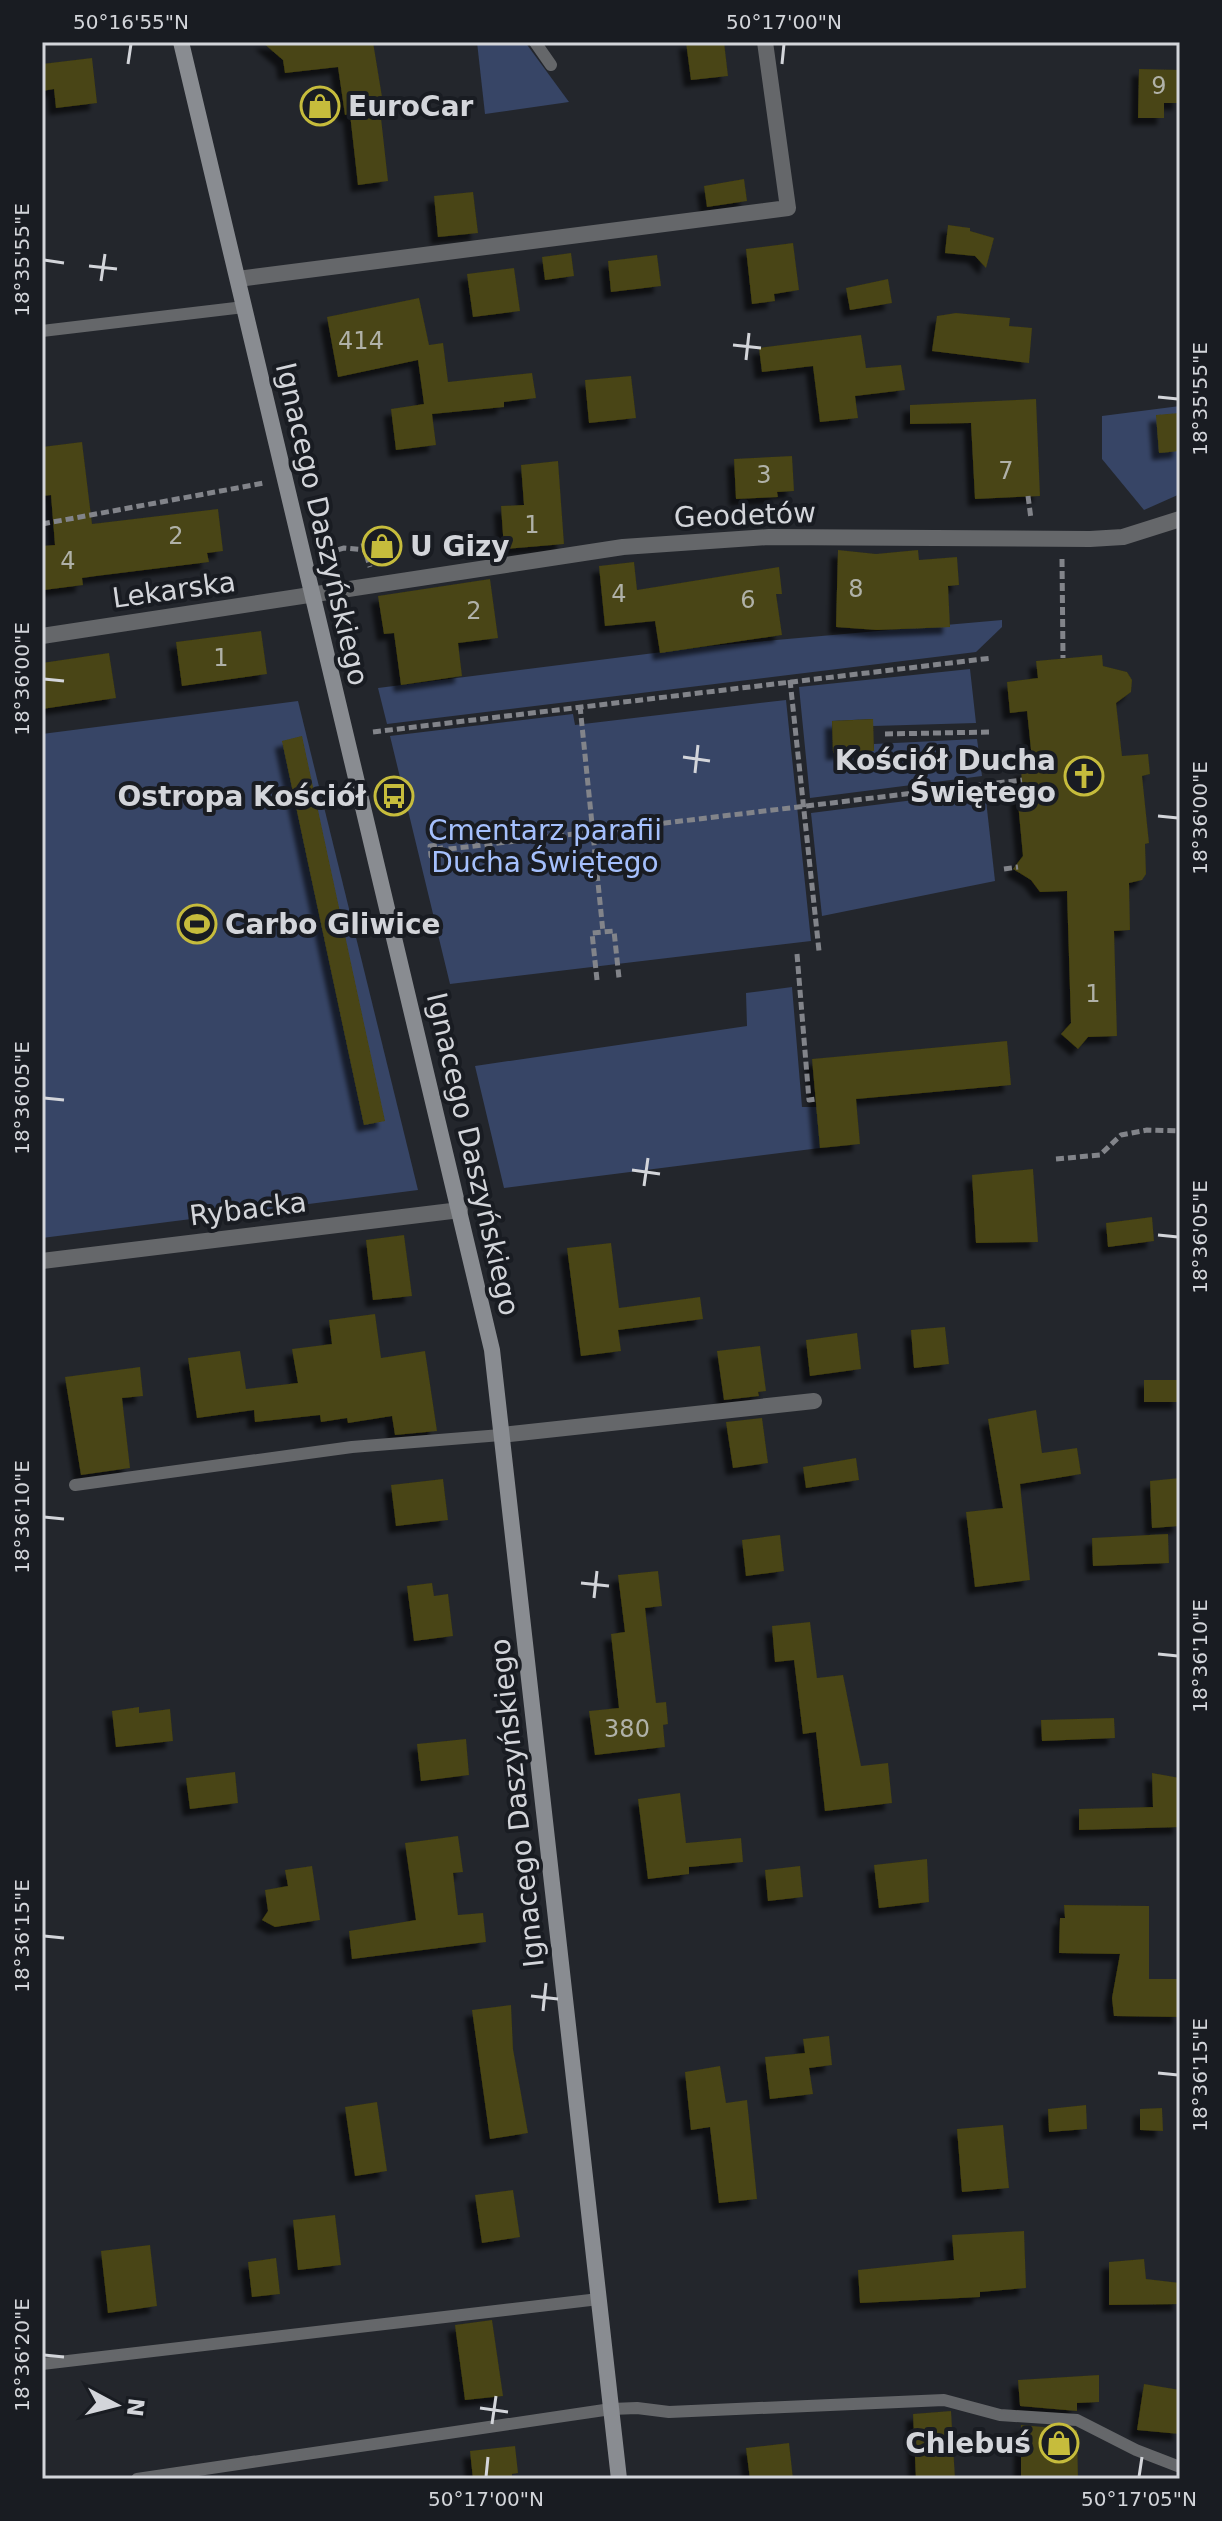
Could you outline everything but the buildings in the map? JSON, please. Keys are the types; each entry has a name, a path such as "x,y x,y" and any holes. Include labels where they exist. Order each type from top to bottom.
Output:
{"main road":[{"name":"Ignacego Daszyńskiego","path":"181,42 492,1350 619,2479"}],"street":[{"path":"238,279 788,208 765,42"},
{"name":"Geodetów","path":"313,596 471,567 623,547 769,537 1090,539 1123,537 1180,519"},
{"name":"Lekarska","path":"42,636 313,596"},
{"name":"Rybacka","path":"42,1261 460,1210"},
{"path":"501,1435 814,1401"}],"lane":[{"path":"535,42 551,65"},
{"path":"42,331 244,307"},
{"path":"75,1485 352,1447 501,1435"},
{"path":"42,2364 599,2299"},
{"path":"137,2479 611,2409 669,2412 944,2400 1000,2415 1077,2420 1136,2450 1180,2467"}],"path":[{"path":"42,524 285,479"},
{"path":"1028,496 1032,527"},
{"path":"327,553 364,547 372,572"},
{"path":"1062,562 1063,658"},
{"path":"373,732 992,658"},
{"path":"790,680 819,951"},
{"path":"580,706 603,932"},
{"path":"885,734 989,732"},
{"path":"441,850 1022,780"},
{"path":"1004,869 1018,867"},
{"path":"597,980 592,933 614,931 619,978"},
{"path":"797,954 809,1100 816,1099"},
{"path":"1056,1159 1100,1155 1121,1135 1147,1130 1180,1131"}],"green space":[{"path":"477,42 525,42 569,102 485,114"},
{"path":"1180,406 1180,494 1144,510 1102,459 1102,416"},
{"path":"1002,620 1002,627 976,652 387,724 378,688 710,646"},
{"path":"970,669 976,723 873,726 872,719 832,721 833,752 874,751 874,744 977,739 982,776 810,798 799,687"},
{"name":"Cmentarz parafii Ducha Świętego","path":"786,700 811,941 450,984 390,736 573,714 575,725"},
{"name":"Carbo Gliwice","path":"298,701 418,1190 42,1238 42,734"},
{"path":"985,791 995,881 822,916 811,813"},
{"path":"792,987 802,1107 817,1107 820,1148 504,1188 475,1066 747,1026 746,993"}],"place":[{"name":"EuroCar","path":"320,106"},
{"name":"U Gizy","path":"382,546"},
{"name":"Kościół Ducha Świętego","path":"1084,776"},
{"name":"Ostropa Kościół","path":"394,796"},
{"name":"Carbo Gliwice","path":"197,924"},
{"name":"Chlebuś","path":"1059,2443"}]}
